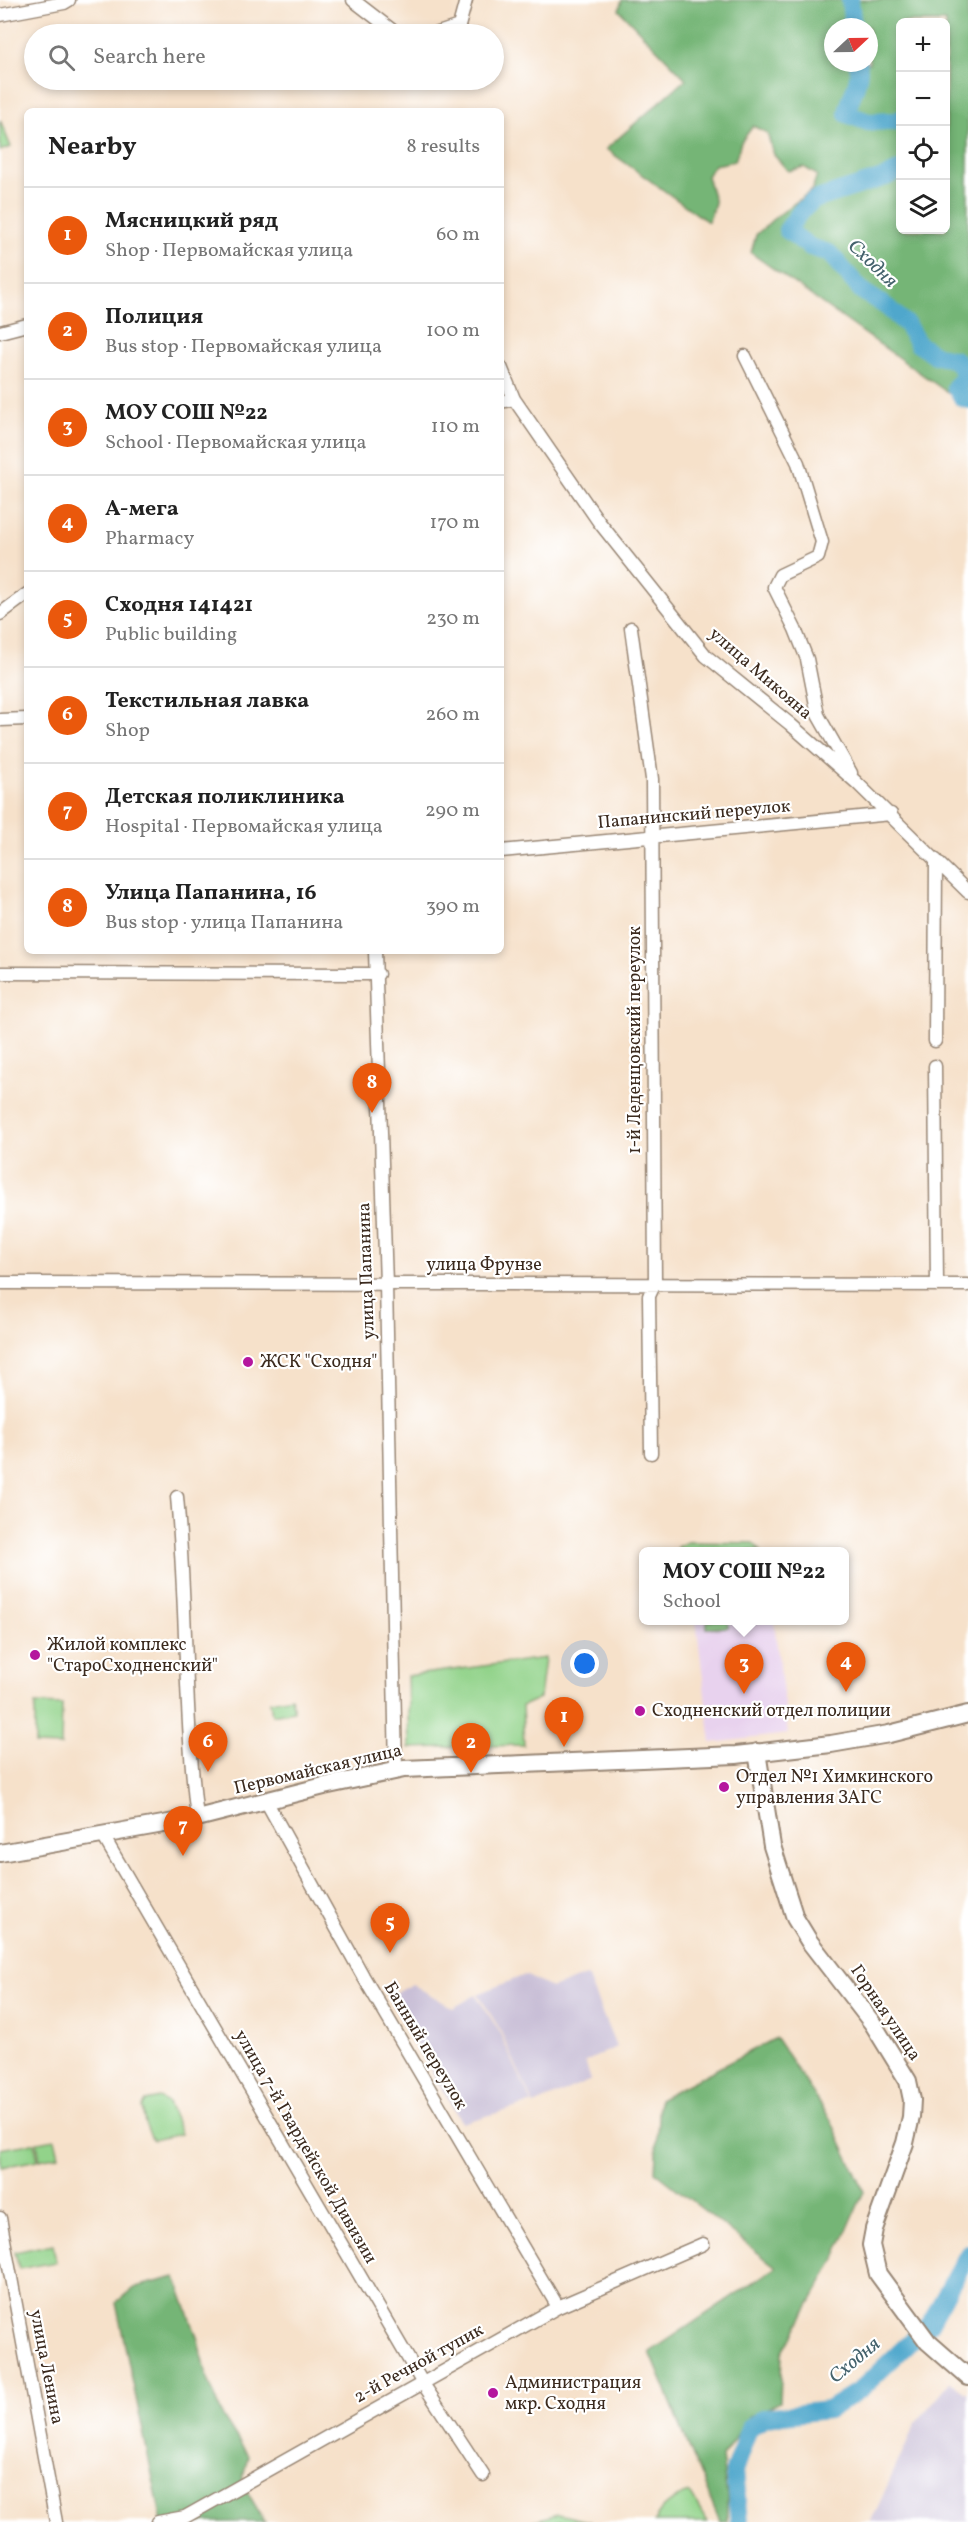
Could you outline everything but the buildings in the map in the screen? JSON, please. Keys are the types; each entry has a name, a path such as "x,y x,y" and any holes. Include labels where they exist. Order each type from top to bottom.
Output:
{"main road":[{"name":"Первомайская улица","path":"0,1852 197,1818 396,1770 757,1752 831,1744 889,1734 968,1714"},
{"name":"Горная улица","path":"757,1752 772,1846 795,1918 809,1941 873,2024 908,2081 912,2100 911,2117 905,2143 874,2229 871,2245 878,2274 928,2342 968,2377"}],"street":[{"path":"0,15 64,3 69,0"},
{"path":"353,0 384,24"},
{"path":"460,24 466,0"},
{"path":"0,332 24,327"},
{"path":"745,356 798,463 822,542 818,557 780,575 774,587 807,659 818,715 856,782"},
{"name":"улица Микояна","path":"504,374 514,399 599,522 706,656 790,724 856,782 968,892"},
{"path":"504,401 514,399"},
{"path":"0,614 24,596"},
{"name":"1-й Леденцовский переулок","path":"631,628 652,779 655,1283 649,1296 651,1453"},
{"path":"0,720 24,719"},
{"name":"Папанинский переулок","path":"504,851 891,814"},
{"path":"935,1041 936,860"},
{"name":"улица Папанина","path":"375,954 378,974 386,1284 396,1770"},
{"path":"0,973 378,974"},
{"path":"935,1066 937,1284"},
{"name":"улица Фрунзе","path":"0,1283 968,1285"},
{"path":"177,1497 184,1600 188,1741 197,1818"},
{"name":"Банный переулок","path":"266,1801 363,1977 558,2307"},
{"name":"улица 7-й Гвардейской Дивизии","path":"102,1834 422,2382 483,2475"},
{"name":"улица Ленина","path":"0,2218 56,2522"},
{"name":"2-й Речной тупик","path":"158,2522 185,2517 558,2307 703,2244"}],"shaded area":[{"path":"696,1625 774,1625 788,1734 711,1743"},
{"path":"525,1975 551,1988 587,1976 616,2047 585,2062 591,2080 534,2105 499,2028 478,1994"},
{"path":"412,1984 453,2008 476,1995 498,2029 532,2103 462,2123 388,1997"},
{"path":"950,2382 968,2393 968,2522 871,2522 915,2424"}],"green space":[{"path":"622,0 968,0 968,407 751,253 756,235 812,190 817,175 804,167 788,171 774,155 767,133 753,126 741,142 735,161 714,165 707,176 715,203 708,222 606,149 686,79 619,10"},
{"path":"0,120 11,147 0,151"},
{"path":"688,1542 753,1543 757,1547 678,1547"},
{"path":"707,1625 728,1625 728,1627 707,1628"},
{"path":"545,1658 540,1698 522,1706 524,1745 409,1748 407,1676"},
{"path":"291,1697 294,1711 272,1715 270,1701"},
{"path":"35,1704 62,1705 61,1746 35,1745"},
{"path":"776,2038 831,2120 864,2191 834,2261 782,2354 780,2402 750,2416 722,2457 727,2498 727,2522 720,2522 650,2352 776,2267 655,2172 659,2099"},
{"path":"159,2098 168,2103 181,2134 153,2140 145,2124 142,2108 146,2101"},
{"path":"55,2139 59,2156 40,2160 37,2142"},
{"path":"35,2143 38,2160 1,2167 0,2149"},
{"path":"53,2244 56,2262 19,2269 15,2252"},
{"path":"176,2277 198,2340 205,2371 223,2417 248,2456 242,2483 265,2522 162,2522 116,2303 136,2287"},
{"path":"690,2493 707,2522 654,2522 668,2503"},
{"path":"558,2514 592,2522 530,2522"}],"waterway":[{"name":"Сходня","path":"850,0 852,18"},
{"name":"Сходня","path":"859,72 847,114 868,122 896,121"},
{"name":"Сходня","path":"896,172 814,200 801,211 787,230 810,247 829,253 862,291 887,307 907,325 918,344 935,355 956,360 966,376 955,387 962,398 968,400"},
{"name":"Сходня","path":"739,2522 734,2471 749,2428 765,2417 828,2410 861,2389 930,2323 968,2254"}],"place":[{"name":"Улица Папанина, 16","path":"372,1113"},
{"name":"ЖСК \"Сходня\"","path":"248,1362"},
{"name":"Жилой комплекс \"СтароСходненский\"","path":"35,1655"},
{"name":"А-мега","path":"846,1692"},
{"name":"МОУ СОШ №22","path":"744,1694"},
{"name":"Сходненский отдел полиции","path":"640,1711"},
{"name":"Мясницкий ряд","path":"564,1747"},
{"name":"Текстильная лавка","path":"208,1772"},
{"name":"Полиция","path":"471,1773"},
{"name":"Отдел №1 Химкинского управления ЗАГС","path":"724,1787"},
{"name":"Детская поликлиника","path":"183,1856"},
{"name":"Сходня 141421","path":"390,1953"},
{"name":"Администрация мкр. Сходня","path":"493,2393"}]}
